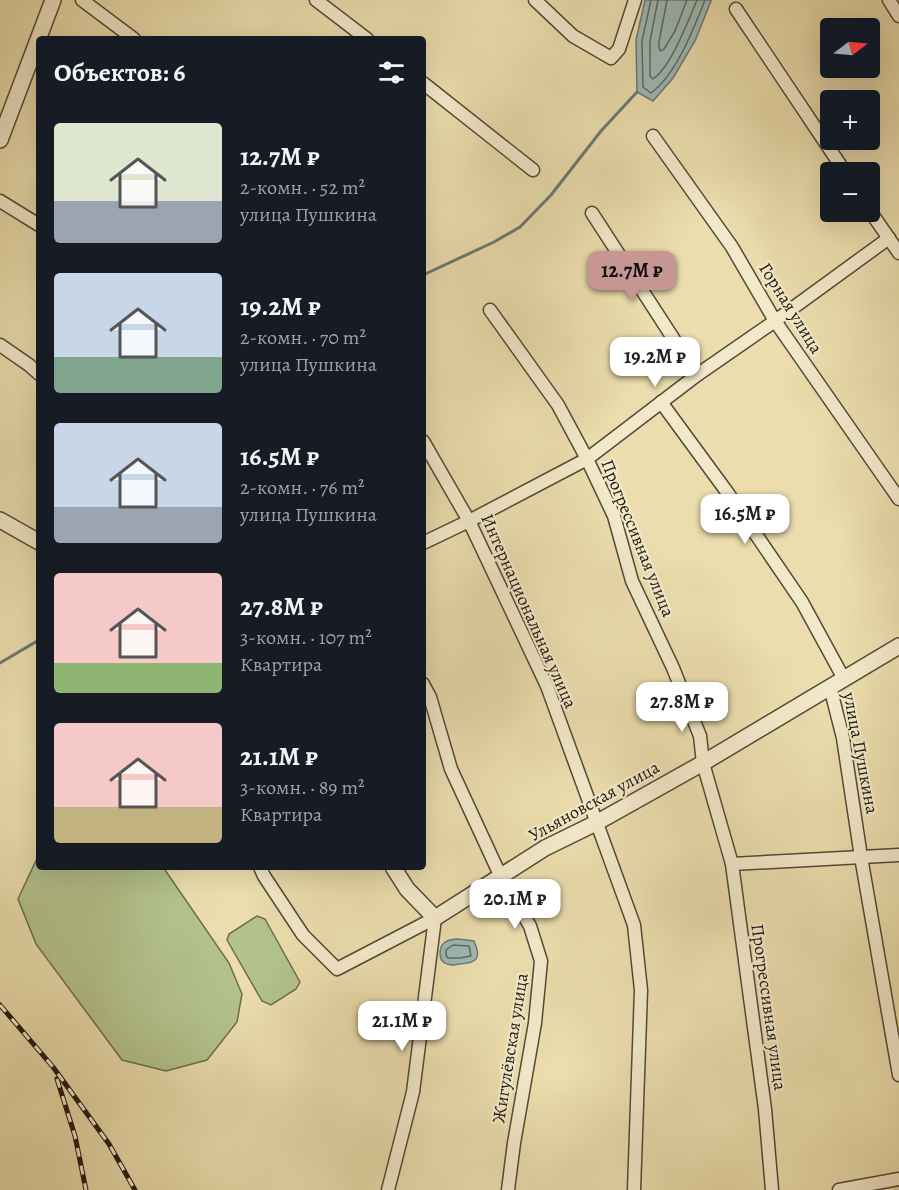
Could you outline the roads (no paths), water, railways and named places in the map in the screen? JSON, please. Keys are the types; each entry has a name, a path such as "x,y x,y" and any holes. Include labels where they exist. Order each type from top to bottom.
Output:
{"street":[{"path":"39,36 53,0"},
{"path":"82,0 130,36"},
{"path":"316,0 363,36"},
{"path":"535,0 573,36 611,58 620,49 634,0"},
{"path":"889,0 899,16"},
{"path":"736,9 838,162"},
{"path":"0,140 36,45"},
{"path":"426,85 533,170"},
{"name":"Горная улица","path":"653,136 732,247 775,321 899,499"},
{"path":"0,201 36,223"},
{"path":"592,213 697,375"},
{"path":"878,222 899,253"},
{"path":"426,542 587,459 697,375 889,238"},
{"name":"Прогрессивная улица","path":"490,310 558,405 587,459 614,516 632,581 673,668 700,736 703,763 732,864 765,1109 772,1190"},
{"path":"0,345 36,371"},
{"name":"улица Пушкина","path":"661,402 727,492 802,602 837,683 861,857 899,1075"},
{"name":"Интернациональная улица","path":"426,446 469,521 547,686 634,925 641,990 634,1190"},
{"path":"0,520 36,540"},
{"name":"Ульяновская улица","path":"261,870 303,935 337,969 435,918 545,848 596,823 703,763 899,646"},
{"name":"Жигулёвская улица","path":"426,690 451,769 501,877 530,926 542,961 535,1023 508,1190"},
{"path":"732,864 899,855"},
{"path":"388,1190 412,1092 435,918 407,889 395,870"},
{"path":"839,1190 899,1179"}],"water":[{"path":"645,0 711,0 695,41 673,78 653,101 637,92 636,40"},
{"path":"458,939 474,941 478,956 474,961 447,964 441,959 441,948 447,941"}],"waterway":[{"path":"426,274 494,242 520,227 551,195 601,131 637,92"},
{"path":"0,663 36,642"}],"railway":[{"path":"0,1005 53,1067 109,1144 135,1190"},
{"path":"57,1079 75,1136 86,1190"}]}
